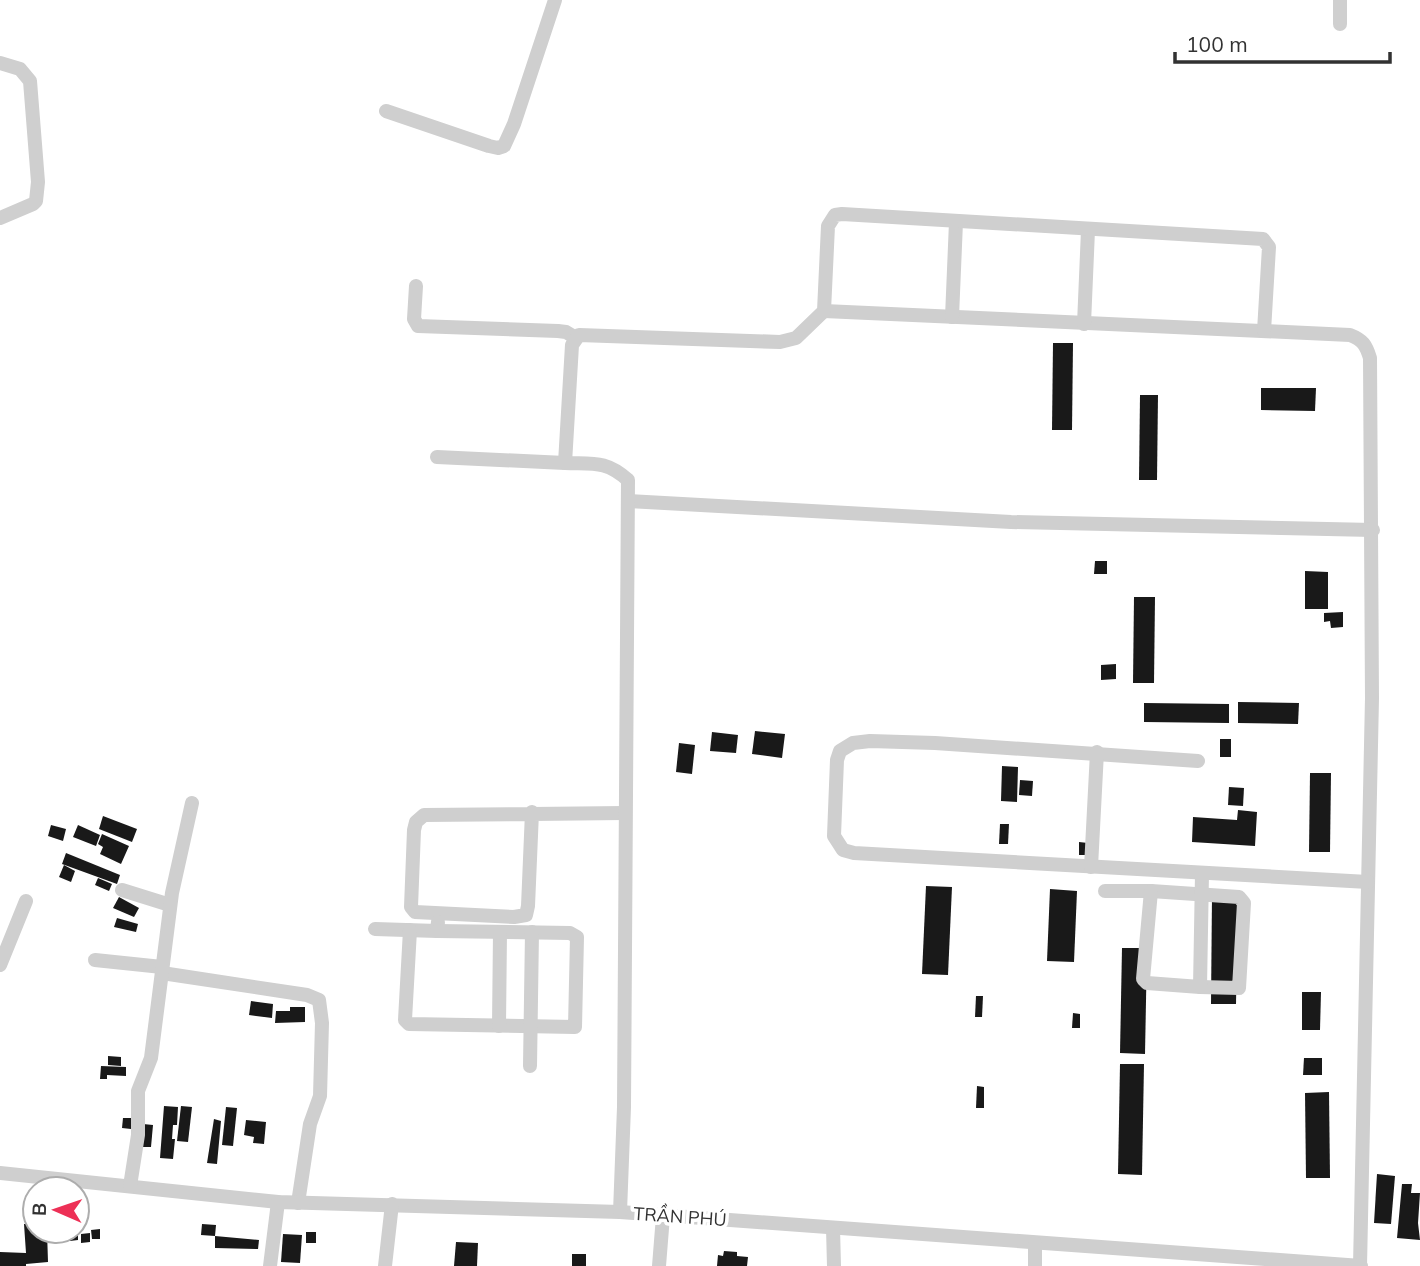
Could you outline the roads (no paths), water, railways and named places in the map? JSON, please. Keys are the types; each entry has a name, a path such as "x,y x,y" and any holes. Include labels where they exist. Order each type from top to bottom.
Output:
{"street":[{"path":"386,111 489,146 504,146 514,124 555,0"},
{"path":"1340,0 1340,24"},
{"path":"0,63 20,69 30,81 37,182 36,201 0,218"},
{"path":"565,463 572,345 579,335 788,342 803,333 824,311 828,226 835,215 1263,239 1269,247 1264,331"},
{"path":"952,317 956,222"},
{"path":"1084,324 1088,230"},
{"path":"416,286 414,319 418,326 558,331 576,338"},
{"path":"824,311 1350,335 1362,340 1366,346 1370,358 1373,530 1360,1266"},
{"path":"437,457 594,464 614,468 628,480 624,1107 620,1213"},
{"path":"628,501 1011,522 1373,530"},
{"path":"1198,761 935,743 853,743 840,751 837,760 834,836 843,850 855,853 1368,883"},
{"path":"1091,866 1097,752"},
{"path":"130,1186 138,1135 137,1101 151,1058 170,905 192,803"},
{"path":"532,812 526,915 415,912 411,906 414,830 419,817 532,812 625,813"},
{"path":"1200,987 1202,874"},
{"path":"122,890 170,905"},
{"path":"1104,891 1151,891 1239,897 1244,903 1239,988 1147,983 1143,979 1151,891"},
{"path":"0,965 26,901"},
{"path":"437,931 439,913"},
{"path":"478,931 479,915"},
{"path":"520,916 525,932 531,1027 530,1066"},
{"path":"375,929 570,933 577,937 575,1027 409,1024 405,1020 410,930"},
{"path":"499,1026 500,932"},
{"path":"95,960 307,995 319,1000 322,1023 320,1096 310,1124 298,1203"},
{"name":"TRẦN PHÚ","path":"0,1173 278,1202 620,1213 1360,1266"},
{"path":"270,1266 278,1202"},
{"path":"385,1266 392,1204"},
{"path":"659,1266 663,1216"},
{"path":"833,1228 834,1266"},
{"path":"1035,1242 1035,1266"}]}
